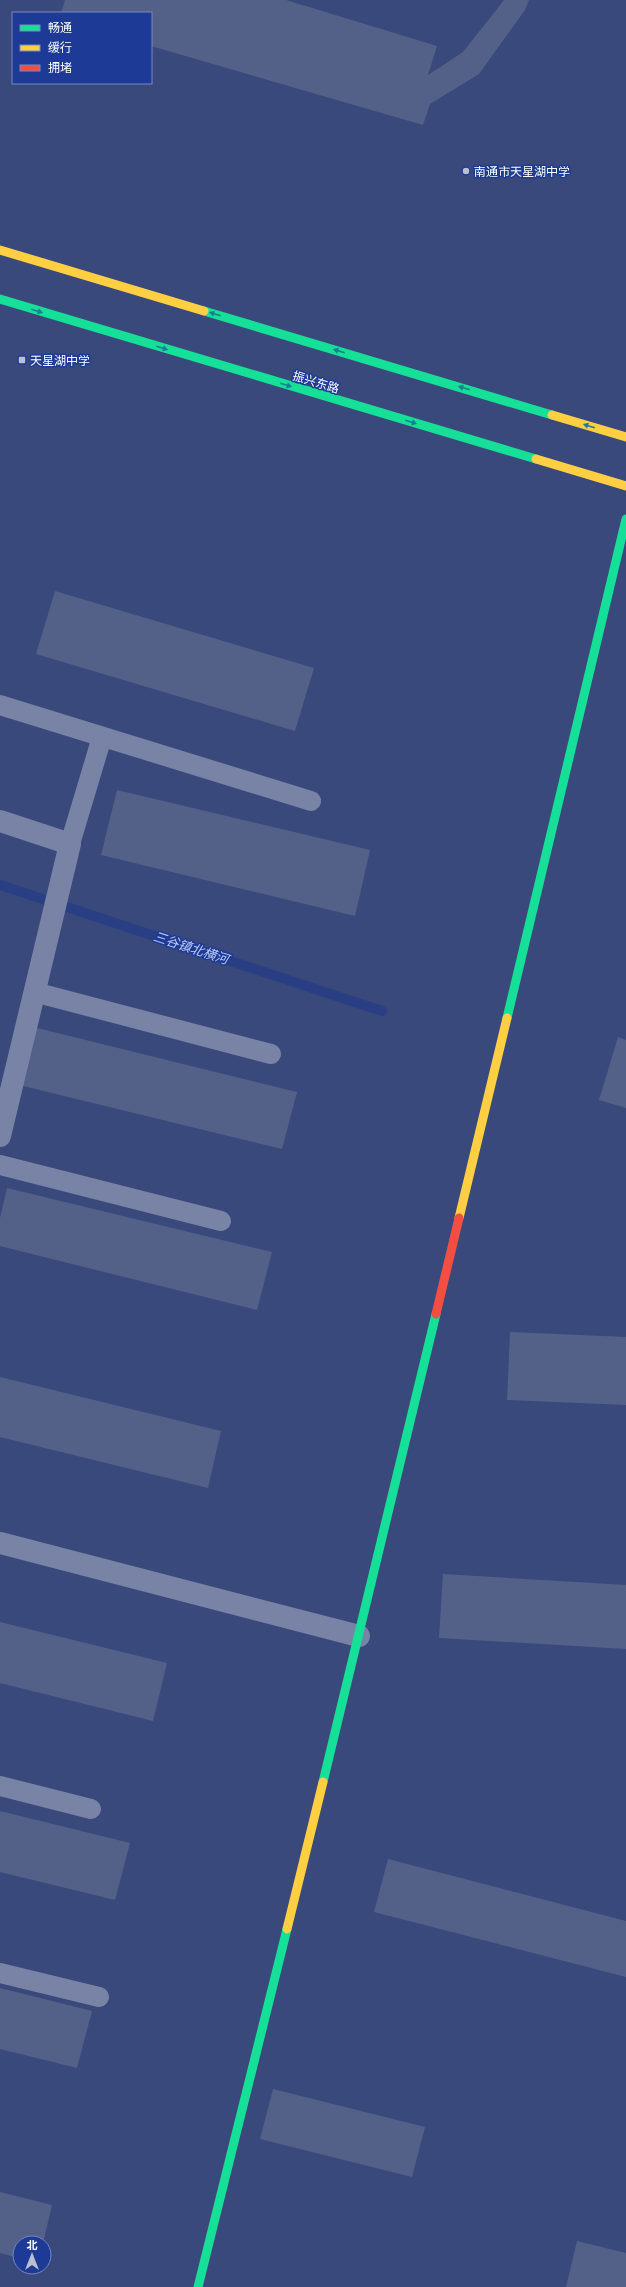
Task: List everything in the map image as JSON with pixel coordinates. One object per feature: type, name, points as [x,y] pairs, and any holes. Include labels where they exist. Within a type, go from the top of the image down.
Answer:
[{"type":"street","points":[[0,250],[626,437]]},
{"type":"street","name":"振兴东路","points":[[0,299],[626,486]]},
{"type":"street","points":[[198,2287],[359,1636],[626,518]]},
{"type":"street","points":[[0,821],[70,844],[0,1136]]},
{"type":"street","points":[[0,1543],[359,1636]]},
{"type":"lane","points":[[0,705],[311,801]]},
{"type":"lane","points":[[70,844],[102,737]]},
{"type":"lane","points":[[34,992],[271,1054]]},
{"type":"lane","points":[[0,1165],[220,1221]]},
{"type":"lane","points":[[0,1786],[91,1809]]},
{"type":"lane","points":[[0,1973],[99,1997]]},
{"type":"building","points":[[65,0],[286,0],[437,46],[428,75],[463,52],[504,0],[529,0],[525,10],[479,74],[430,104],[423,125],[152,46],[152,12],[61,12]]},
{"type":"building","points":[[55,591],[314,668],[295,731],[36,654]]},
{"type":"building","points":[[117,790],[370,850],[355,916],[101,855]]},
{"type":"building","points":[[33,1027],[297,1092],[282,1149],[19,1085]]},
{"type":"building","points":[[618,1037],[626,1040],[626,1108],[599,1100]]},
{"type":"building","points":[[7,1188],[272,1252],[257,1310],[0,1246],[0,1218]]},
{"type":"building","points":[[510,1332],[626,1337],[626,1405],[507,1400]]},
{"type":"building","points":[[0,1377],[221,1431],[208,1488],[0,1437]]},
{"type":"building","points":[[443,1574],[626,1585],[626,1649],[439,1638]]},
{"type":"building","points":[[0,1622],[167,1663],[153,1721],[0,1683]]},
{"type":"building","points":[[0,1811],[130,1843],[115,1900],[0,1872]]},
{"type":"building","points":[[388,1859],[626,1921],[626,1977],[374,1912]]},
{"type":"building","points":[[0,1988],[92,2011],[77,2068],[0,2049]]},
{"type":"building","points":[[273,2089],[425,2127],[412,2177],[260,2139]]},
{"type":"building","points":[[0,2192],[52,2205],[45,2235],[12,2235],[12,2256],[0,2253]]},
{"type":"building","points":[[577,2241],[626,2253],[626,2287],[566,2287]]},
{"type":"waterway","name":"三谷镇北横河","points":[[0,885],[382,1011]]},
{"type":"traffic: fast","points":[[0,299],[536,459]]},
{"type":"traffic: fast","points":[[204,311],[552,415]]},
{"type":"traffic: fast","points":[[507,1018],[626,519]]},
{"type":"traffic: fast","points":[[323,1782],[436,1314]]},
{"type":"traffic: fast","points":[[198,2287],[287,1929]]},
{"type":"traffic: slow","points":[[0,250],[204,311]]},
{"type":"traffic: slow","points":[[552,415],[626,437]]},
{"type":"traffic: slow","points":[[536,459],[626,486]]},
{"type":"traffic: slow","points":[[459,1218],[507,1018]]},
{"type":"traffic: slow","points":[[287,1929],[323,1782]]},
{"type":"traffic: jam","points":[[436,1314],[459,1218]]},
{"type":"place","name":"南通市天星湖中学","points":[[466,171]]},
{"type":"place","name":"天星湖中学","points":[[22,360]]}]
